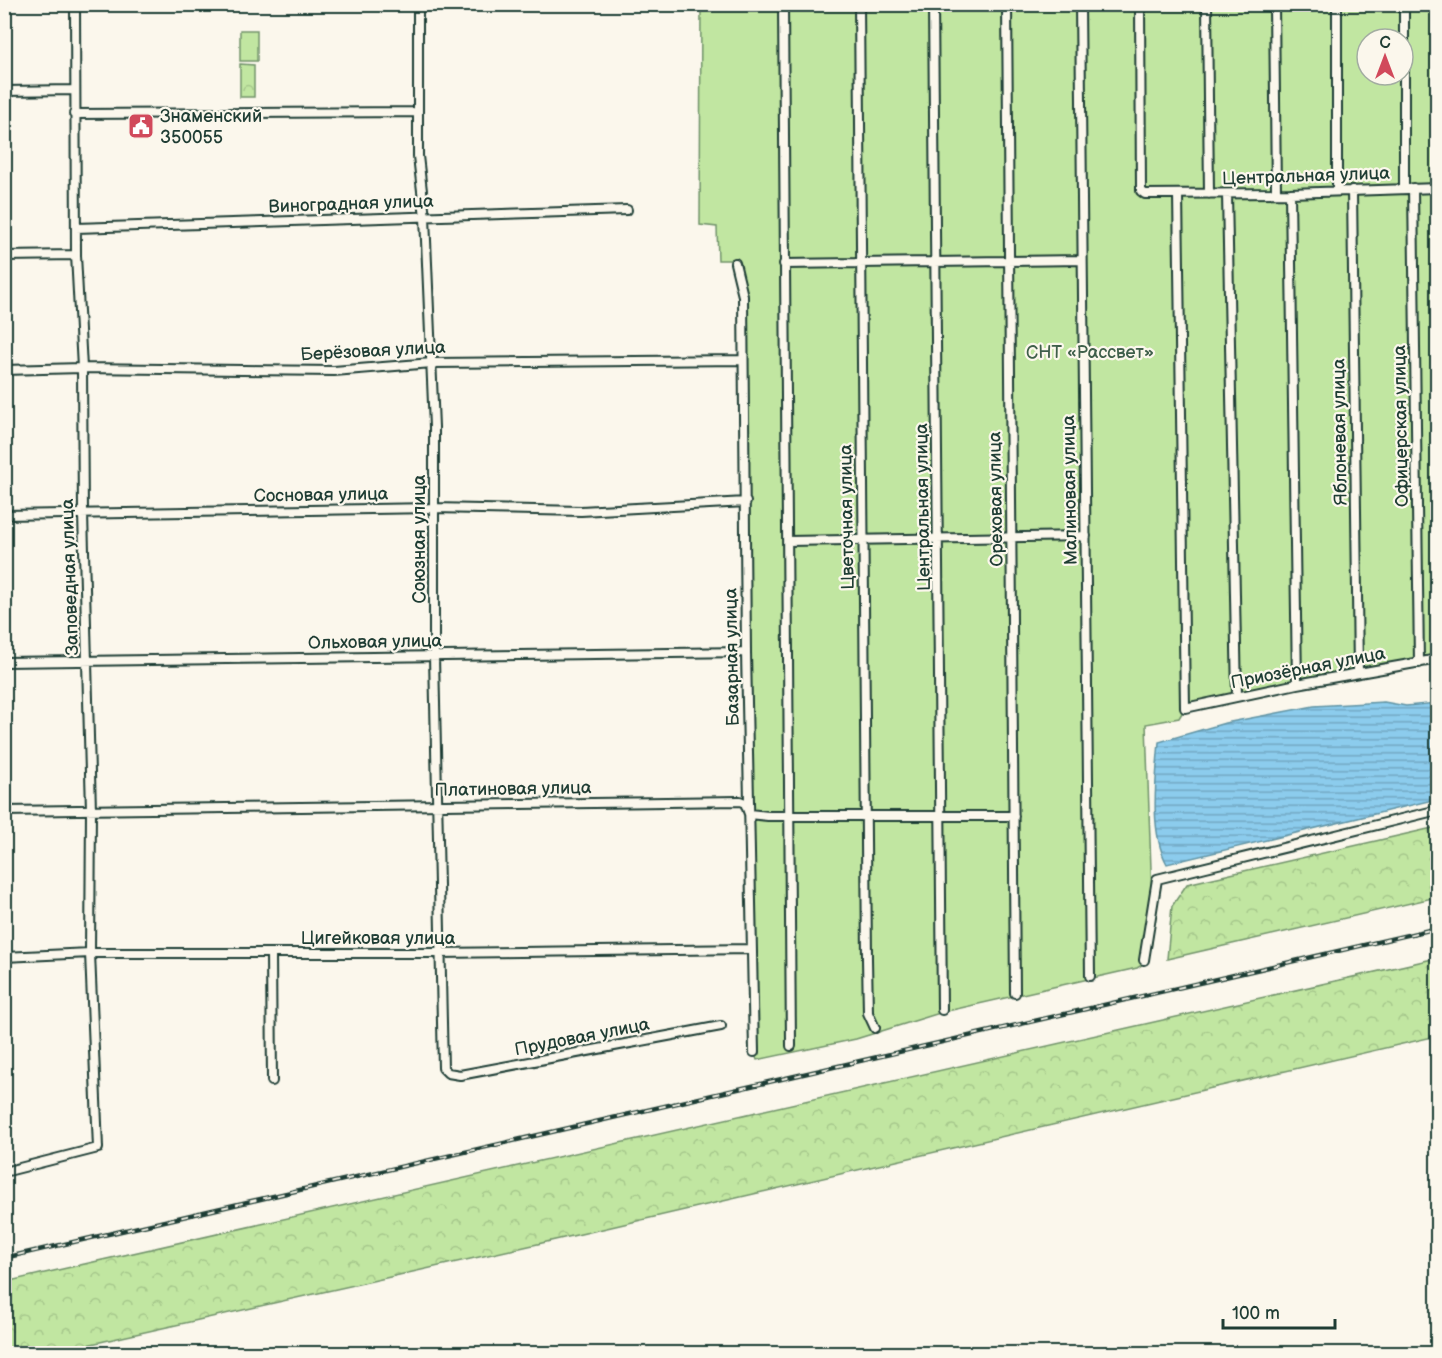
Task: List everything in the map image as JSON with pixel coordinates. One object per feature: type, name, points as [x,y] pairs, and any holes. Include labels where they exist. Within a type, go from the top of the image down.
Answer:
[{"type":"street","name":"Заповедная улица","points":[[4,1172],[98,1148],[90,953],[91,810],[82,514],[82,368],[76,255],[75,4]]},
{"type":"street","name":"Союзная улица","points":[[418,4],[416,112],[425,218],[432,363],[439,953],[443,1068],[448,1073]]},
{"type":"street","points":[[783,4],[791,1046]]},
{"type":"street","name":"Цветочная улица","points":[[859,4],[868,1013],[875,1028]]},
{"type":"street","name":"Центральная улица","points":[[933,4],[942,1010]]},
{"type":"street","name":"Ореховая улица","points":[[1007,4],[1015,993]]},
{"type":"street","name":"Малиновая улица","points":[[1080,4],[1090,976]]},
{"type":"street","name":"Центральная улица","points":[[1140,4],[1141,191],[1150,195],[1437,188]]},
{"type":"street","points":[[1208,4],[1209,194]]},
{"type":"street","points":[[1274,4],[1276,192]]},
{"type":"street","points":[[1337,4],[1337,189]]},
{"type":"street","name":"Офицерская улица","points":[[1404,4],[1419,663]]},
{"type":"street","points":[[4,91],[74,90]]},
{"type":"street","points":[[74,114],[416,112]]},
{"type":"street","name":"Яблоневая улица","points":[[1352,190],[1358,673]]},
{"type":"street","points":[[1290,193],[1297,684]]},
{"type":"street","name":"Приозёрная улица","points":[[1178,194],[1185,708],[1297,684],[1437,659]]},
{"type":"street","points":[[1227,194],[1237,696]]},
{"type":"street","name":"Виноградная улица","points":[[76,228],[627,210]]},
{"type":"street","points":[[4,256],[76,255]]},
{"type":"street","points":[[784,264],[1082,260]]},
{"type":"street","name":"Базарная улица","points":[[735,263],[743,296],[746,652],[754,1052]]},
{"type":"street","name":"Берёзовая улица","points":[[4,370],[82,368],[334,371],[432,363],[743,360]]},
{"type":"street","name":"Сосновая улица","points":[[4,515],[434,508],[581,511],[746,502]]},
{"type":"street","points":[[788,541],[1086,536]]},
{"type":"street","name":"Ольховая улица","points":[[4,662],[746,652]]},
{"type":"street","name":"Платиновая улица","points":[[4,811],[740,801],[745,803],[749,814],[790,817],[1014,816]]},
{"type":"street","points":[[1144,960],[1157,879],[1437,810]]},
{"type":"street","name":"Цигейковая улица","points":[[4,957],[90,953],[439,953],[751,949]]},
{"type":"street","points":[[271,953],[272,1081]]},
{"type":"street","name":"Прудовая улица","points":[[448,1073],[460,1075],[721,1026]]},
{"type":"green space","name":"СНТ «Рассвет»","points":[[701,5],[1437,5],[1437,659],[1185,708],[1179,718],[1146,724],[1153,928],[1146,961],[1137,968],[943,1012],[856,1039],[757,1060],[754,1052],[743,296],[734,260],[718,260],[717,227],[700,225]]},
{"type":"green space","points":[[240,30],[257,30],[257,61],[240,61]]},
{"type":"green space","points":[[240,64],[254,65],[254,97],[240,97]]},
{"type":"green space","points":[[1437,827],[1437,897],[1167,959],[1172,906],[1187,884]]},
{"type":"green space","points":[[1437,958],[1437,1036],[542,1243],[51,1353],[5,1353],[5,1282]]},
{"type":"water","points":[[1384,702],[1406,706],[1437,703],[1437,799],[1167,864],[1161,851],[1156,821],[1155,788],[1159,742],[1225,723],[1314,706]]},
{"type":"railway","points":[[4,1258],[1438,928]]},
{"type":"place","name":"Знаменский 350055","points":[[141,126]]}]
